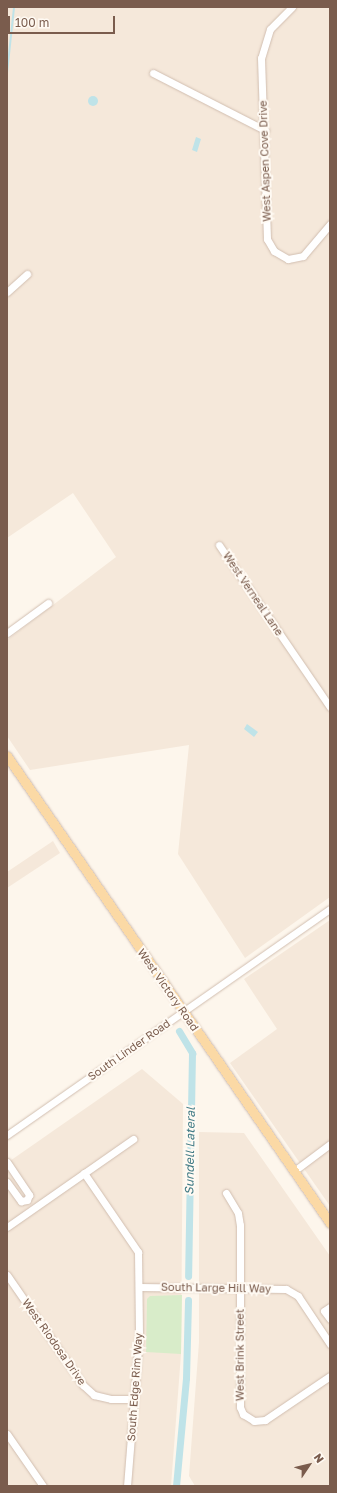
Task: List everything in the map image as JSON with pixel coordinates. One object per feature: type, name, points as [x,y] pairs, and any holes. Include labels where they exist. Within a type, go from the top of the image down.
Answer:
[{"type":"main road","name":"West Victory Road","points":[[7,756],[330,1223]]},
{"type":"street","name":"West Aspen Cove Drive","points":[[292,7],[270,29],[262,52],[267,239],[274,251],[288,259],[303,256],[330,224]]},
{"type":"street","points":[[153,73],[265,130]]},
{"type":"street","points":[[7,292],[27,274]]},
{"type":"street","name":"West Verneal Lane","points":[[219,545],[330,707]]},
{"type":"street","points":[[7,633],[48,603]]},
{"type":"street","name":"South Linder Road","points":[[7,1135],[330,909]]},
{"type":"street","points":[[7,1227],[133,1139]]},
{"type":"street","points":[[294,1171],[330,1144]]},
{"type":"street","points":[[7,1162],[30,1195],[27,1200]]},
{"type":"street","name":"South Edge Rim Way","points":[[84,1173],[134,1244],[138,1258],[139,1337],[127,1486]]},
{"type":"street","points":[[7,1182],[21,1201],[27,1200]]},
{"type":"street","name":"West Brink Street","points":[[226,1193],[238,1213],[240,1225],[240,1407],[248,1418],[265,1420],[330,1376]]},
{"type":"street","points":[[27,1200],[33,1209]]},
{"type":"street","name":"West Riodosa Drive","points":[[7,1275],[83,1385],[94,1395],[111,1399],[134,1399]]},
{"type":"street","name":"South Large Hill Way","points":[[139,1287],[240,1288],[293,1291],[316,1323]]},
{"type":"street","points":[[330,1307],[324,1311],[328,1318],[316,1323],[330,1344]]},
{"type":"street","points":[[7,1434],[43,1486]]},
{"type":"shaded area","points":[[7,7],[330,7],[330,897],[245,958],[178,854],[189,745],[30,770],[7,736],[7,640],[116,557],[73,493],[7,538]]},
{"type":"shaded area","points":[[53,841],[60,853],[7,888],[7,872]]},
{"type":"shaded area","points":[[330,920],[330,1206],[230,1063],[277,1029],[244,979]]},
{"type":"shaded area","points":[[142,1069],[183,1104],[181,1354],[171,1486],[7,1486],[7,1163]]},
{"type":"shaded area","points":[[199,1132],[244,1133],[330,1256],[330,1486],[195,1486],[189,1476],[199,1342]]},
{"type":"green space","points":[[182,1295],[181,1354],[146,1352],[147,1299],[150,1296]]},
{"type":"water","points":[[91,96],[95,96],[97,97],[97,105],[91,106],[88,103],[88,99]]},
{"type":"water","points":[[196,137],[201,139],[197,152],[192,150]]},
{"type":"water","points":[[247,724],[258,732],[254,737],[244,729]]},
{"type":"waterway","points":[[7,73],[14,7]]},
{"type":"waterway","name":"Sundell Lateral","points":[[179,1031],[192,1053],[188,1276]]},
{"type":"waterway","name":"Sundell Lateral","points":[[176,1486],[186,1378],[188,1300]]}]
